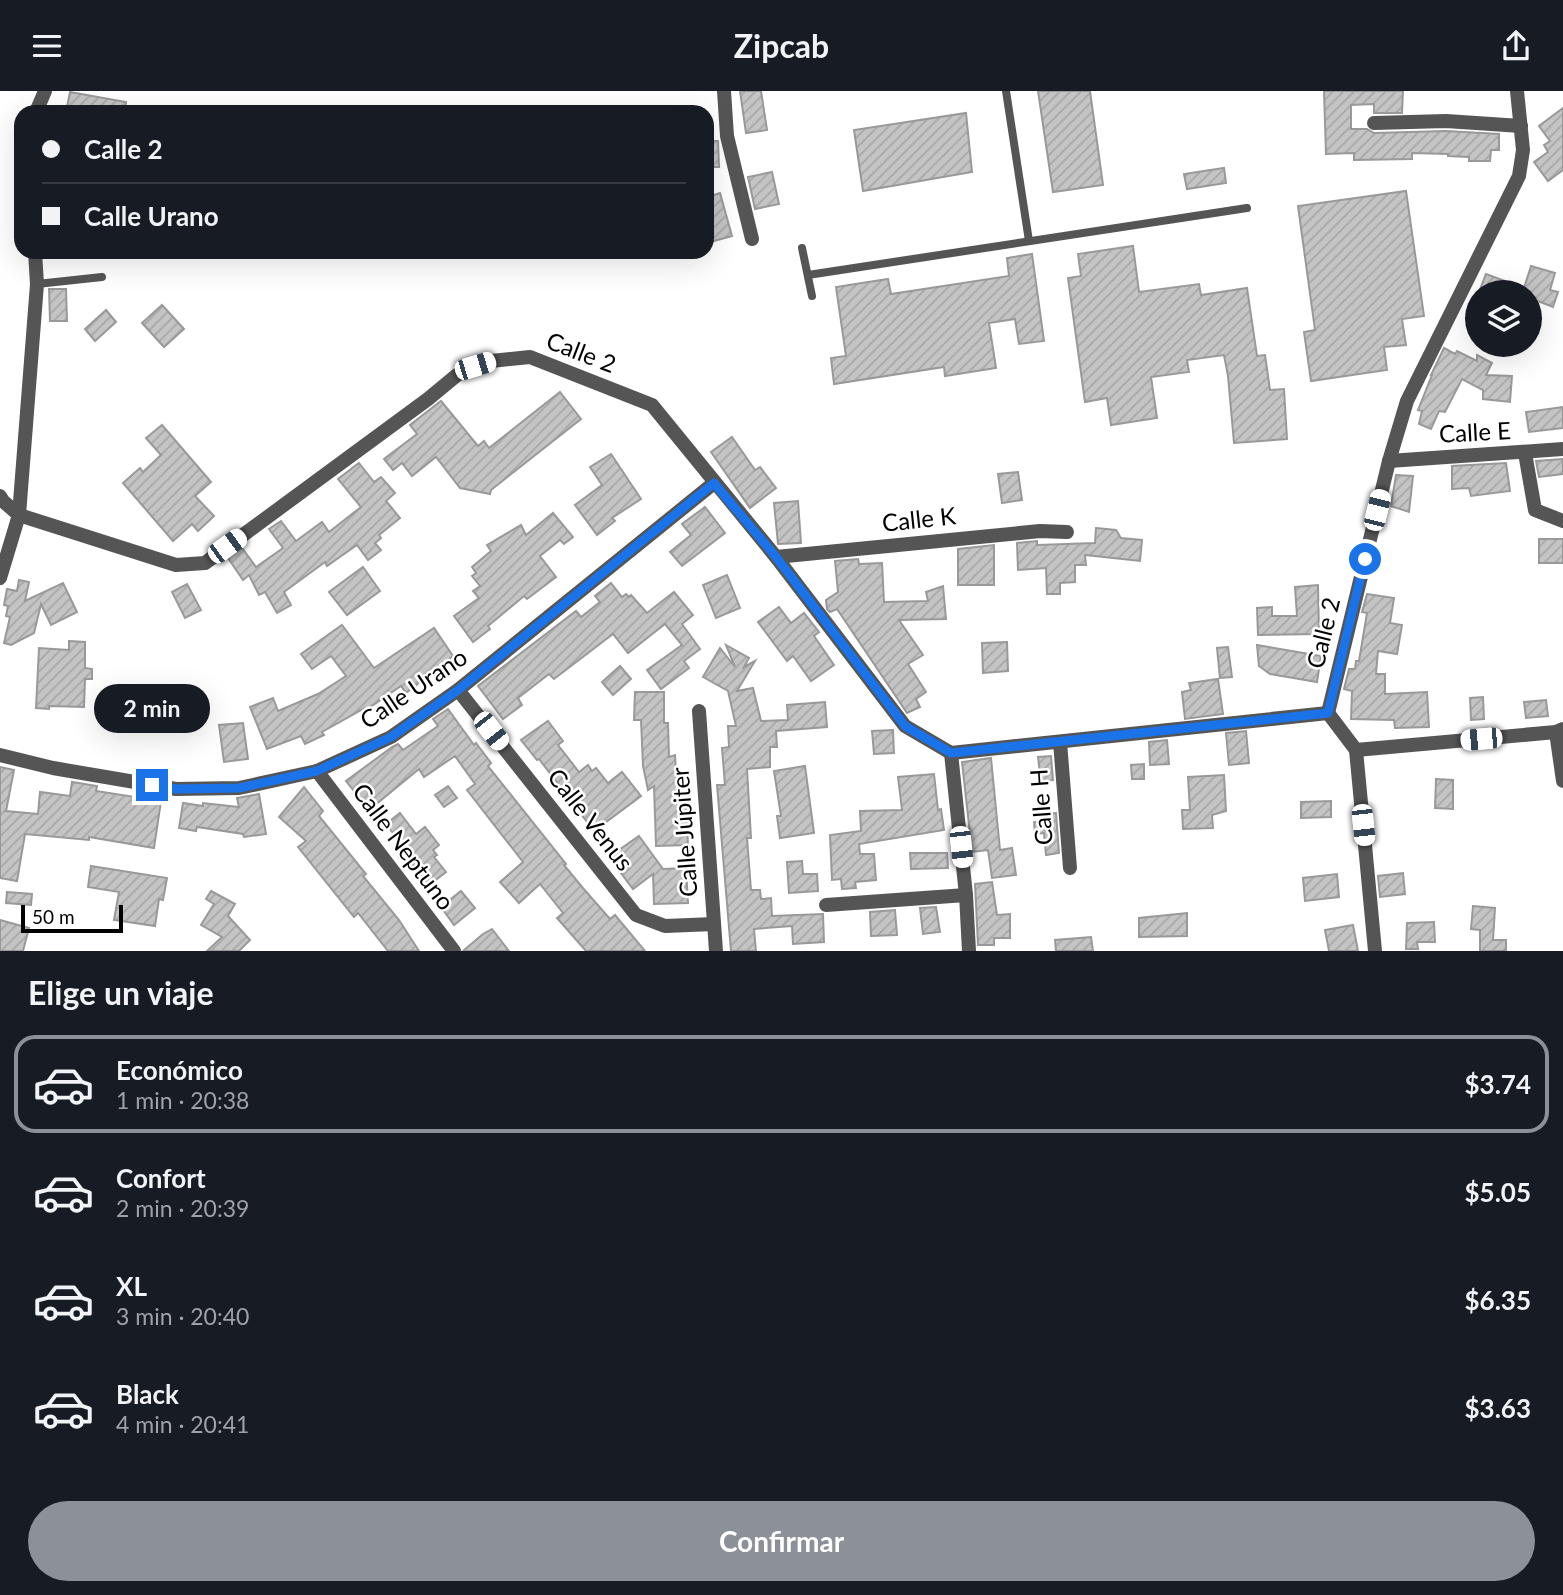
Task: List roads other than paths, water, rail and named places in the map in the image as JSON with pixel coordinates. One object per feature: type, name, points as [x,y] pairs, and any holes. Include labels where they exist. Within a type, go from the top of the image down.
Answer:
[{"type":"street","points":[[724,91],[727,136],[752,239]]},
{"type":"street","name":"Calle 2","points":[[1328,713],[1389,461],[1407,401],[1519,176],[1523,150],[1517,91]]},
{"type":"street","points":[[1374,123],[1446,121],[1521,126]]},
{"type":"street","points":[[0,578],[19,515],[37,284],[35,259]]},
{"type":"street","name":"Calle 2","points":[[19,515],[176,565],[205,562],[417,408],[457,375],[491,361],[530,357],[652,405],[776,557],[905,726],[951,753]]},
{"type":"street","name":"Calle E","points":[[1389,461],[1563,449]]},
{"type":"street","points":[[1525,453],[1535,510],[1563,521]]},
{"type":"street","name":"Calle Urano","points":[[0,755],[53,768],[176,789],[239,788],[317,771],[391,737],[458,690],[714,483]]},
{"type":"street","points":[[0,496],[19,515]]},
{"type":"street","name":"Calle K","points":[[776,557],[1027,532],[1067,531]]},
{"type":"street","name":"Calle Venus","points":[[458,690],[636,915],[665,926],[714,924]]},
{"type":"street","name":"Calle Júpiter","points":[[699,711],[716,951]]},
{"type":"street","points":[[969,951],[951,753],[1328,713],[1356,750],[1375,951]]},
{"type":"street","points":[[1356,750],[1559,731],[1563,781]]},
{"type":"street","name":"Calle H","points":[[1060,742],[1070,868]]},
{"type":"street","name":"Calle Neptuno","points":[[317,771],[454,951]]},
{"type":"street","points":[[826,905],[966,895]]},
{"type":"lane","points":[[1006,91],[1029,241]]},
{"type":"lane","points":[[808,275],[1247,208]]},
{"type":"lane","points":[[802,248],[812,296]]},
{"type":"lane","points":[[37,284],[102,277]]}]
